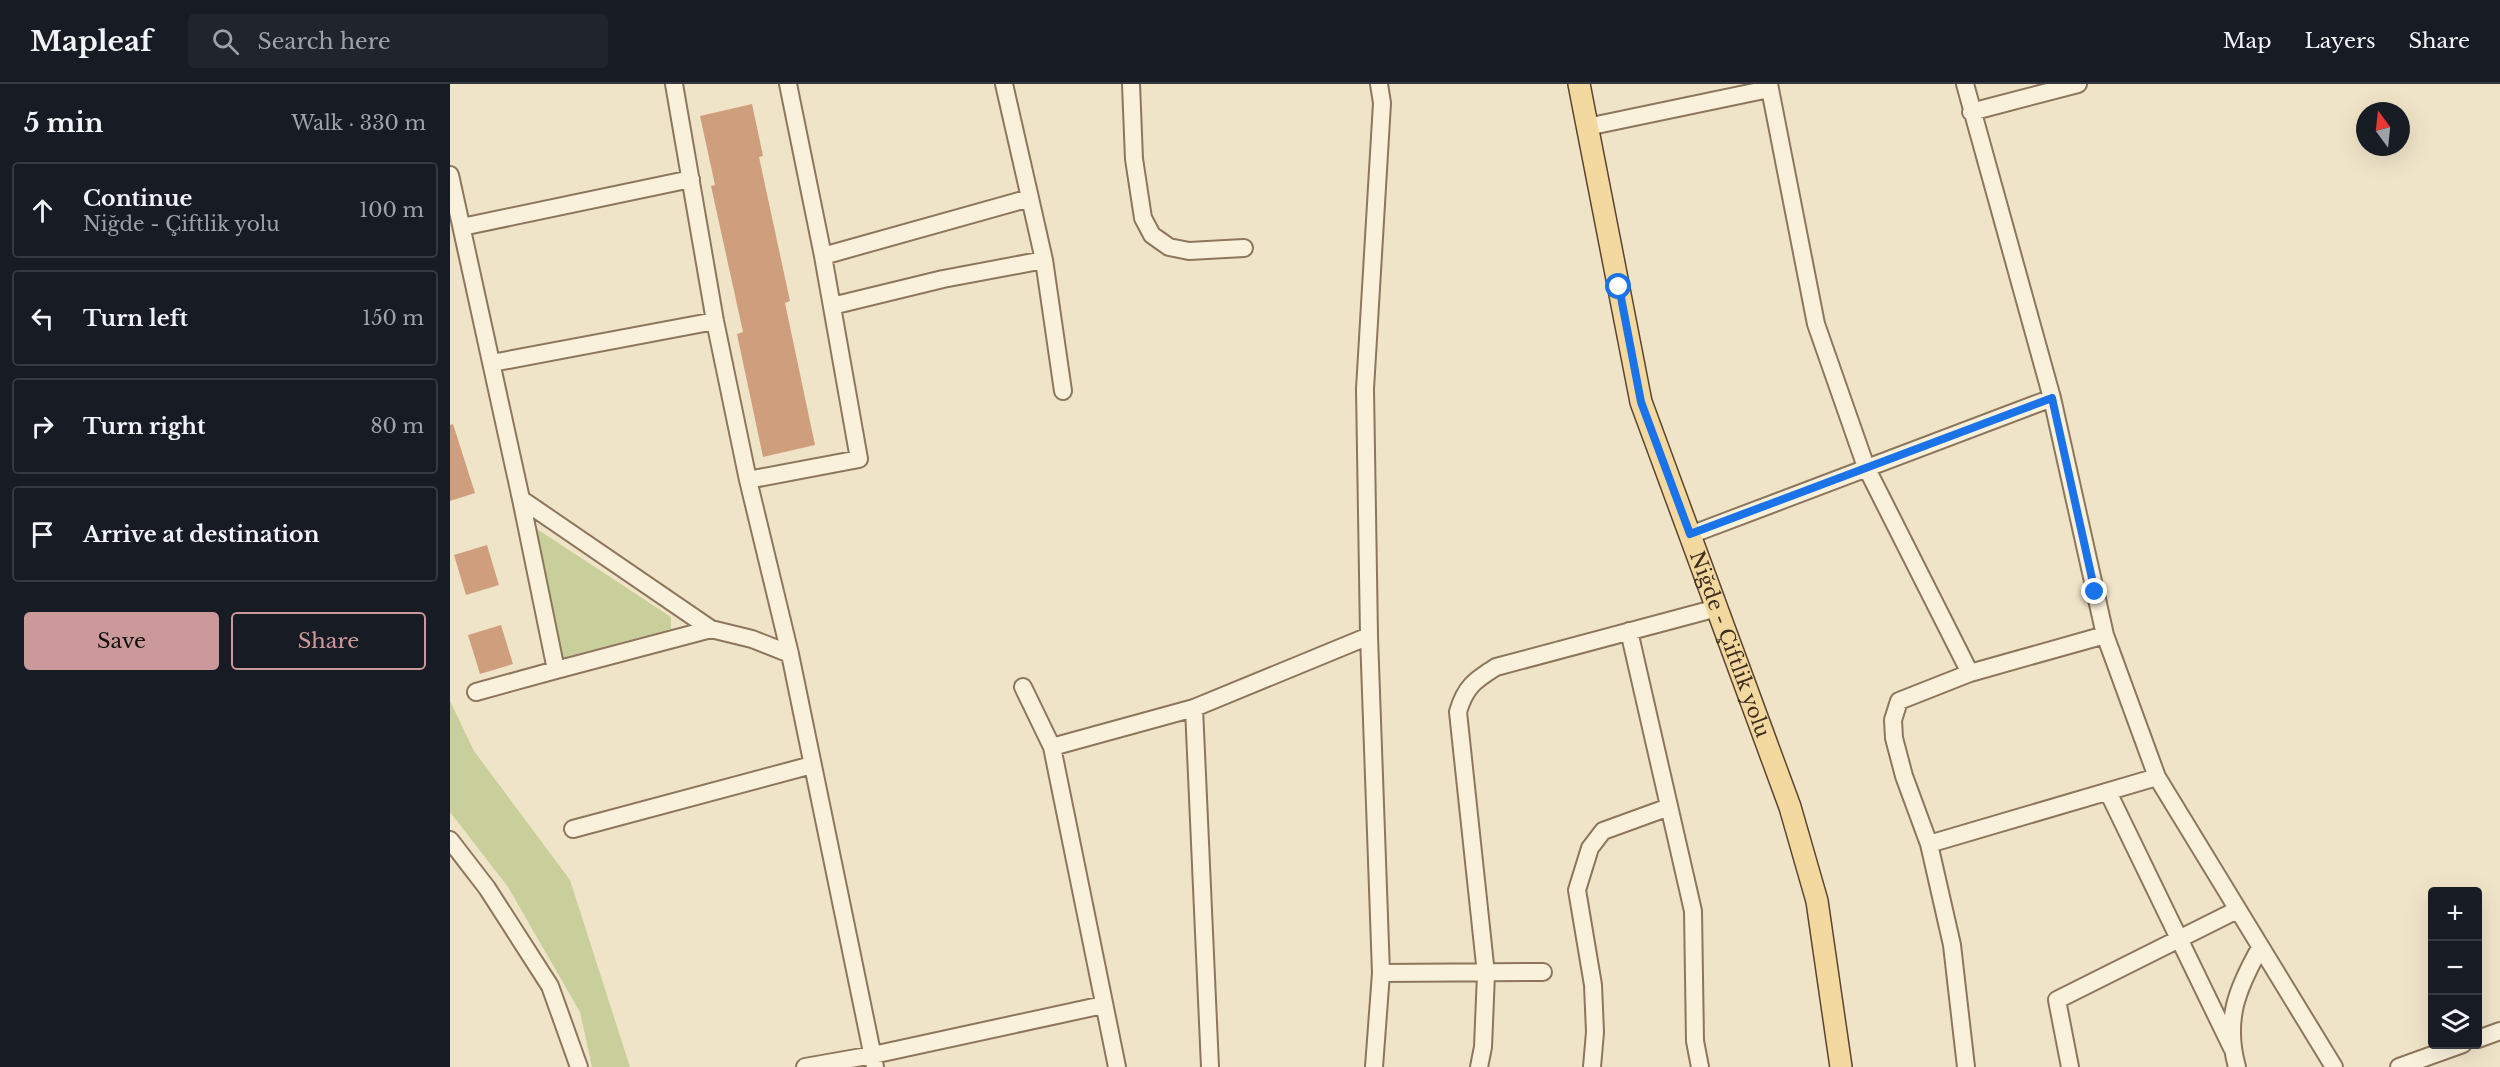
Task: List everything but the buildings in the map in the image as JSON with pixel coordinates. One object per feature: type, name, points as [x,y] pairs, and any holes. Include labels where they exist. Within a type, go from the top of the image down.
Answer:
[{"type":"main road","name":"Niğde - Çiftlik yolu","points":[[1578,84],[1641,402],[1790,807],[1817,901],[1841,1067]]},
{"type":"street","points":[[677,84],[715,321],[748,480],[790,654],[874,1061]]},
{"type":"street","points":[[748,480],[859,459],[823,256],[788,84]]},
{"type":"street","points":[[1004,84],[1044,260],[1063,391]]},
{"type":"street","points":[[1131,84],[1134,159],[1143,218],[1152,235],[1169,247],[1189,251],[1244,248]]},
{"type":"street","points":[[1374,1067],[1381,973],[1369,636],[1365,389],[1382,104],[1379,84]]},
{"type":"street","points":[[1382,104],[1388,84]]},
{"type":"street","points":[[1965,84],[2052,398],[2105,635],[2157,777],[2259,948],[2334,1067]]},
{"type":"street","points":[[2043,84],[2070,86]]},
{"type":"street","points":[[1587,127],[1769,86],[1816,324],[1866,467],[1970,674]]},
{"type":"street","points":[[1971,112],[2070,86]]},
{"type":"street","points":[[450,175],[521,499],[555,670]]},
{"type":"street","points":[[462,227],[691,179]]},
{"type":"street","points":[[823,256],[1030,198]]},
{"type":"street","points":[[832,306],[943,279],[1044,260]]},
{"type":"street","points":[[492,363],[715,321]]},
{"type":"street","points":[[1690,534],[2052,398]]},
{"type":"street","points":[[521,499],[711,629],[752,639],[790,654]]},
{"type":"street","points":[[1479,1067],[1483,1047],[1486,974],[1458,712],[1463,694],[1477,678],[1496,666],[1717,608]]},
{"type":"street","points":[[476,692],[711,629]]},
{"type":"street","points":[[1629,631],[1693,911],[1695,1041],[1700,1067]]},
{"type":"street","points":[[1966,1067],[1952,945],[1929,843],[1904,776],[1894,738],[1893,720],[1899,701],[1970,674],[2105,635]]},
{"type":"street","points":[[1052,747],[1194,708],[1369,636]]},
{"type":"street","points":[[1023,687],[1052,747],[1117,1067]]},
{"type":"street","points":[[1194,708],[1210,1067]]},
{"type":"street","points":[[573,829],[812,765]]},
{"type":"street","points":[[1929,843],[2157,777]]},
{"type":"street","points":[[2108,792],[2232,1048],[2237,1067]]},
{"type":"street","points":[[1592,1067],[1595,1032],[1593,984],[1577,890],[1590,848],[1603,831],[1669,807]]},
{"type":"street","points":[[450,840],[487,888],[550,986],[579,1067]]},
{"type":"street","points":[[2070,1067],[2057,1000],[2237,910]]},
{"type":"street","points":[[2232,1048],[2232,1015],[2241,982],[2259,948]]},
{"type":"street","points":[[1381,973],[1543,972]]},
{"type":"street","points":[[805,1067],[874,1061],[1103,1005]]},
{"type":"street","points":[[2482,1038],[2500,1031]]},
{"type":"street","points":[[2399,1067],[2449,1049]]},
{"type":"green space","points":[[537,529],[671,617],[671,629],[562,658]]},
{"type":"green space","points":[[450,701],[474,751],[570,880],[630,1067],[592,1067],[580,1012],[508,887],[450,812]]},
{"type":"route","points":[[1619,287],[1641,402],[1690,534],[2052,398],[2095,592]]}]
